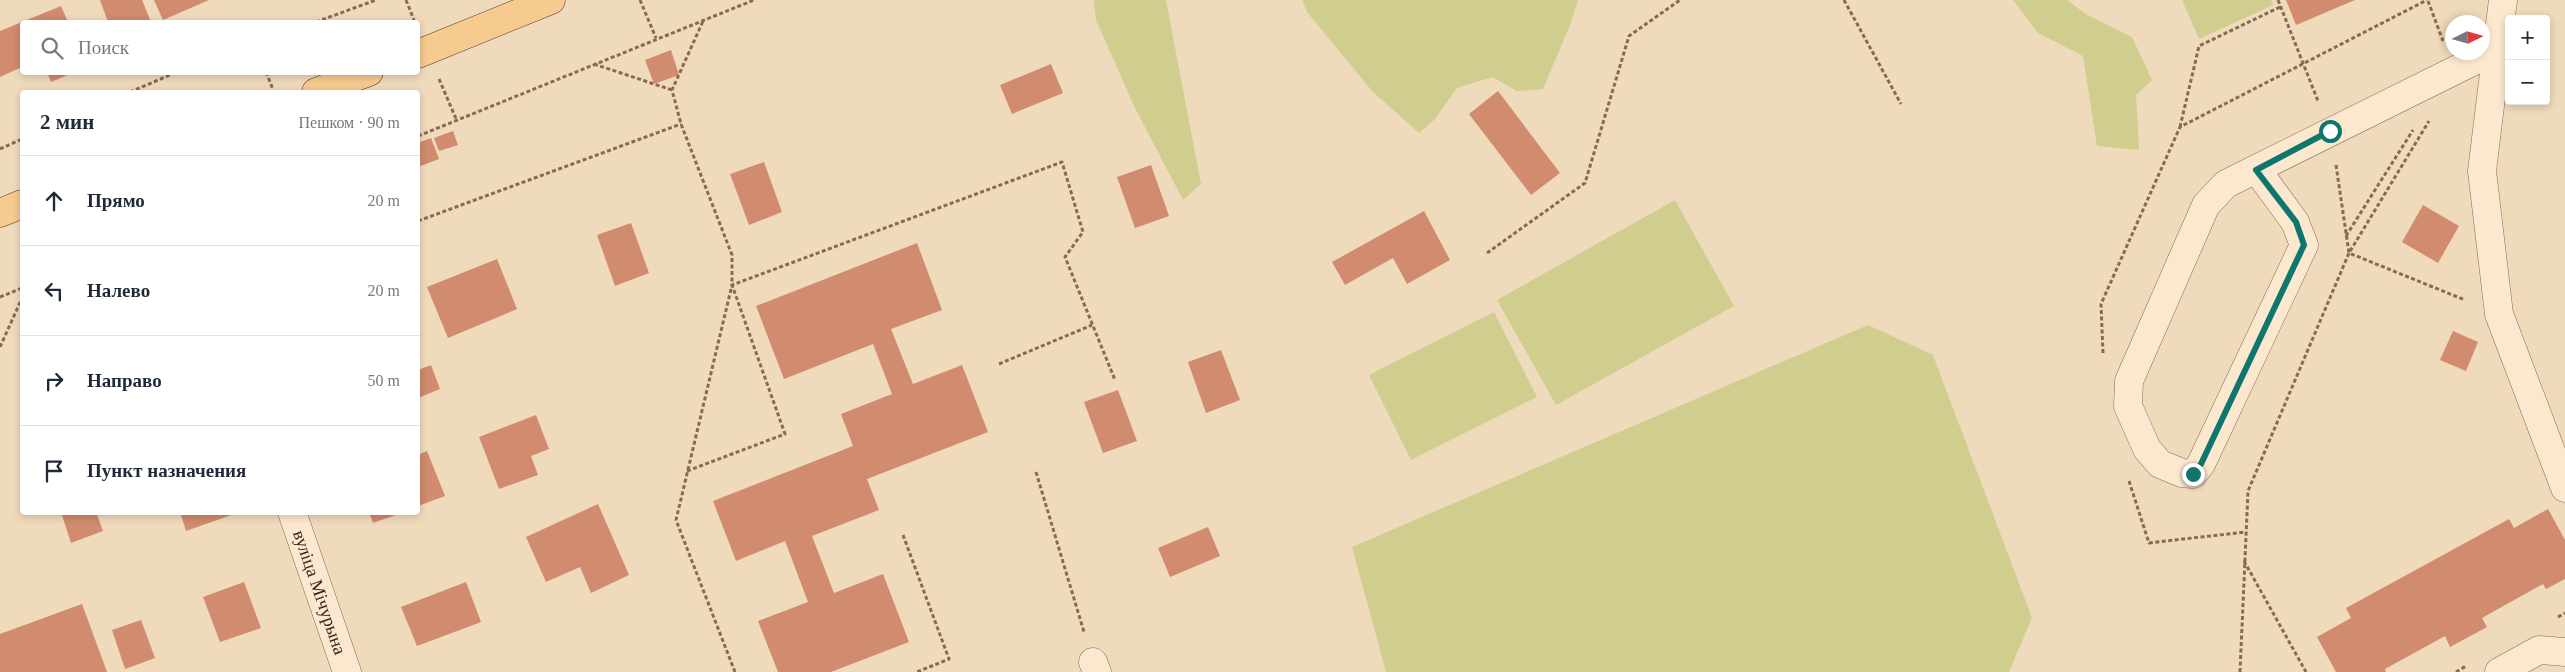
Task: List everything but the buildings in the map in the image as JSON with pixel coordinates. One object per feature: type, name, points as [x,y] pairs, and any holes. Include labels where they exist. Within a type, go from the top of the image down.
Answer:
[{"type":"main road","points":[[420,53],[551,0]]},
{"type":"main road","points":[[321,90],[362,75]]},
{"type":"main road","points":[[0,213],[20,205]]},
{"type":"street","points":[[2503,0],[2482,172],[2499,314],[2565,488]]},
{"type":"street","points":[[2256,170],[2296,222],[2304,245],[2201,464],[2193,474],[2182,473],[2160,464],[2147,449],[2128,406],[2129,381],[2206,205],[2226,184],[2498,49]]},
{"type":"street","name":"вуліца Мічурына","points":[[293,515],[347,672]]},
{"type":"street","points":[[2499,672],[2539,650],[2565,652]]},
{"type":"path","points":[[321,20],[376,0]]},
{"type":"path","points":[[406,0],[414,20]]},
{"type":"path","points":[[640,0],[656,38]]},
{"type":"path","points":[[420,135],[656,38],[754,0]]},
{"type":"path","points":[[1487,253],[1585,184],[1629,36],[1680,0]]},
{"type":"path","points":[[1844,0],[1901,104]]},
{"type":"path","points":[[2278,0],[2330,131],[2349,253]]},
{"type":"path","points":[[2180,127],[2198,46],[2280,7]]},
{"type":"path","points":[[704,19],[672,90],[681,124],[732,256],[732,285],[676,520],[734,672]]},
{"type":"path","points":[[593,64],[672,90]]},
{"type":"path","points":[[135,90],[170,75]]},
{"type":"path","points":[[267,75],[273,90]]},
{"type":"path","points":[[2240,672],[2248,491],[2349,253],[2431,118]]},
{"type":"path","points":[[420,220],[681,124]]},
{"type":"path","points":[[2346,236],[2415,126]]},
{"type":"path","points":[[0,149],[20,140]]},
{"type":"path","points":[[732,285],[1062,162],[1083,232],[1065,257],[1115,380]]},
{"type":"path","points":[[2349,253],[2499,314]]},
{"type":"path","points":[[687,470],[785,434],[732,285]]},
{"type":"path","points":[[0,298],[20,289]]},
{"type":"path","points":[[0,347],[20,302]]},
{"type":"path","points":[[999,364],[1092,325]]},
{"type":"path","points":[[1036,472],[1095,667]]},
{"type":"path","points":[[903,535],[949,659],[917,672]]},
{"type":"path","points":[[2244,561],[2306,672]]},
{"type":"shaded area","points":[[1094,0],[1166,0],[1201,184],[1183,200],[1135,108],[1096,20]]},
{"type":"shaded area","points":[[1302,0],[1578,0],[1570,25],[1543,89],[1517,91],[1492,77],[1457,88],[1434,120],[1419,133],[1372,91],[1307,12]]},
{"type":"shaded area","points":[[2013,0],[2067,0],[2087,15],[2132,37],[2152,80],[2136,95],[2139,150],[2097,146],[2083,56],[2038,33]]},
{"type":"shaded area","points":[[2182,0],[2271,0],[2273,5],[2199,39]]},
{"type":"shaded area","points":[[1675,200],[1734,306],[1556,405],[1497,300]]},
{"type":"shaded area","points":[[1494,312],[1537,397],[1411,460],[1369,375]]},
{"type":"shaded area","points":[[1868,325],[1933,355],[2032,618],[2009,672],[1386,672],[1352,547]]},
{"type":"route","points":[[2193,474],[2201,464],[2304,245],[2296,222],[2256,170],[2330,131]]}]
